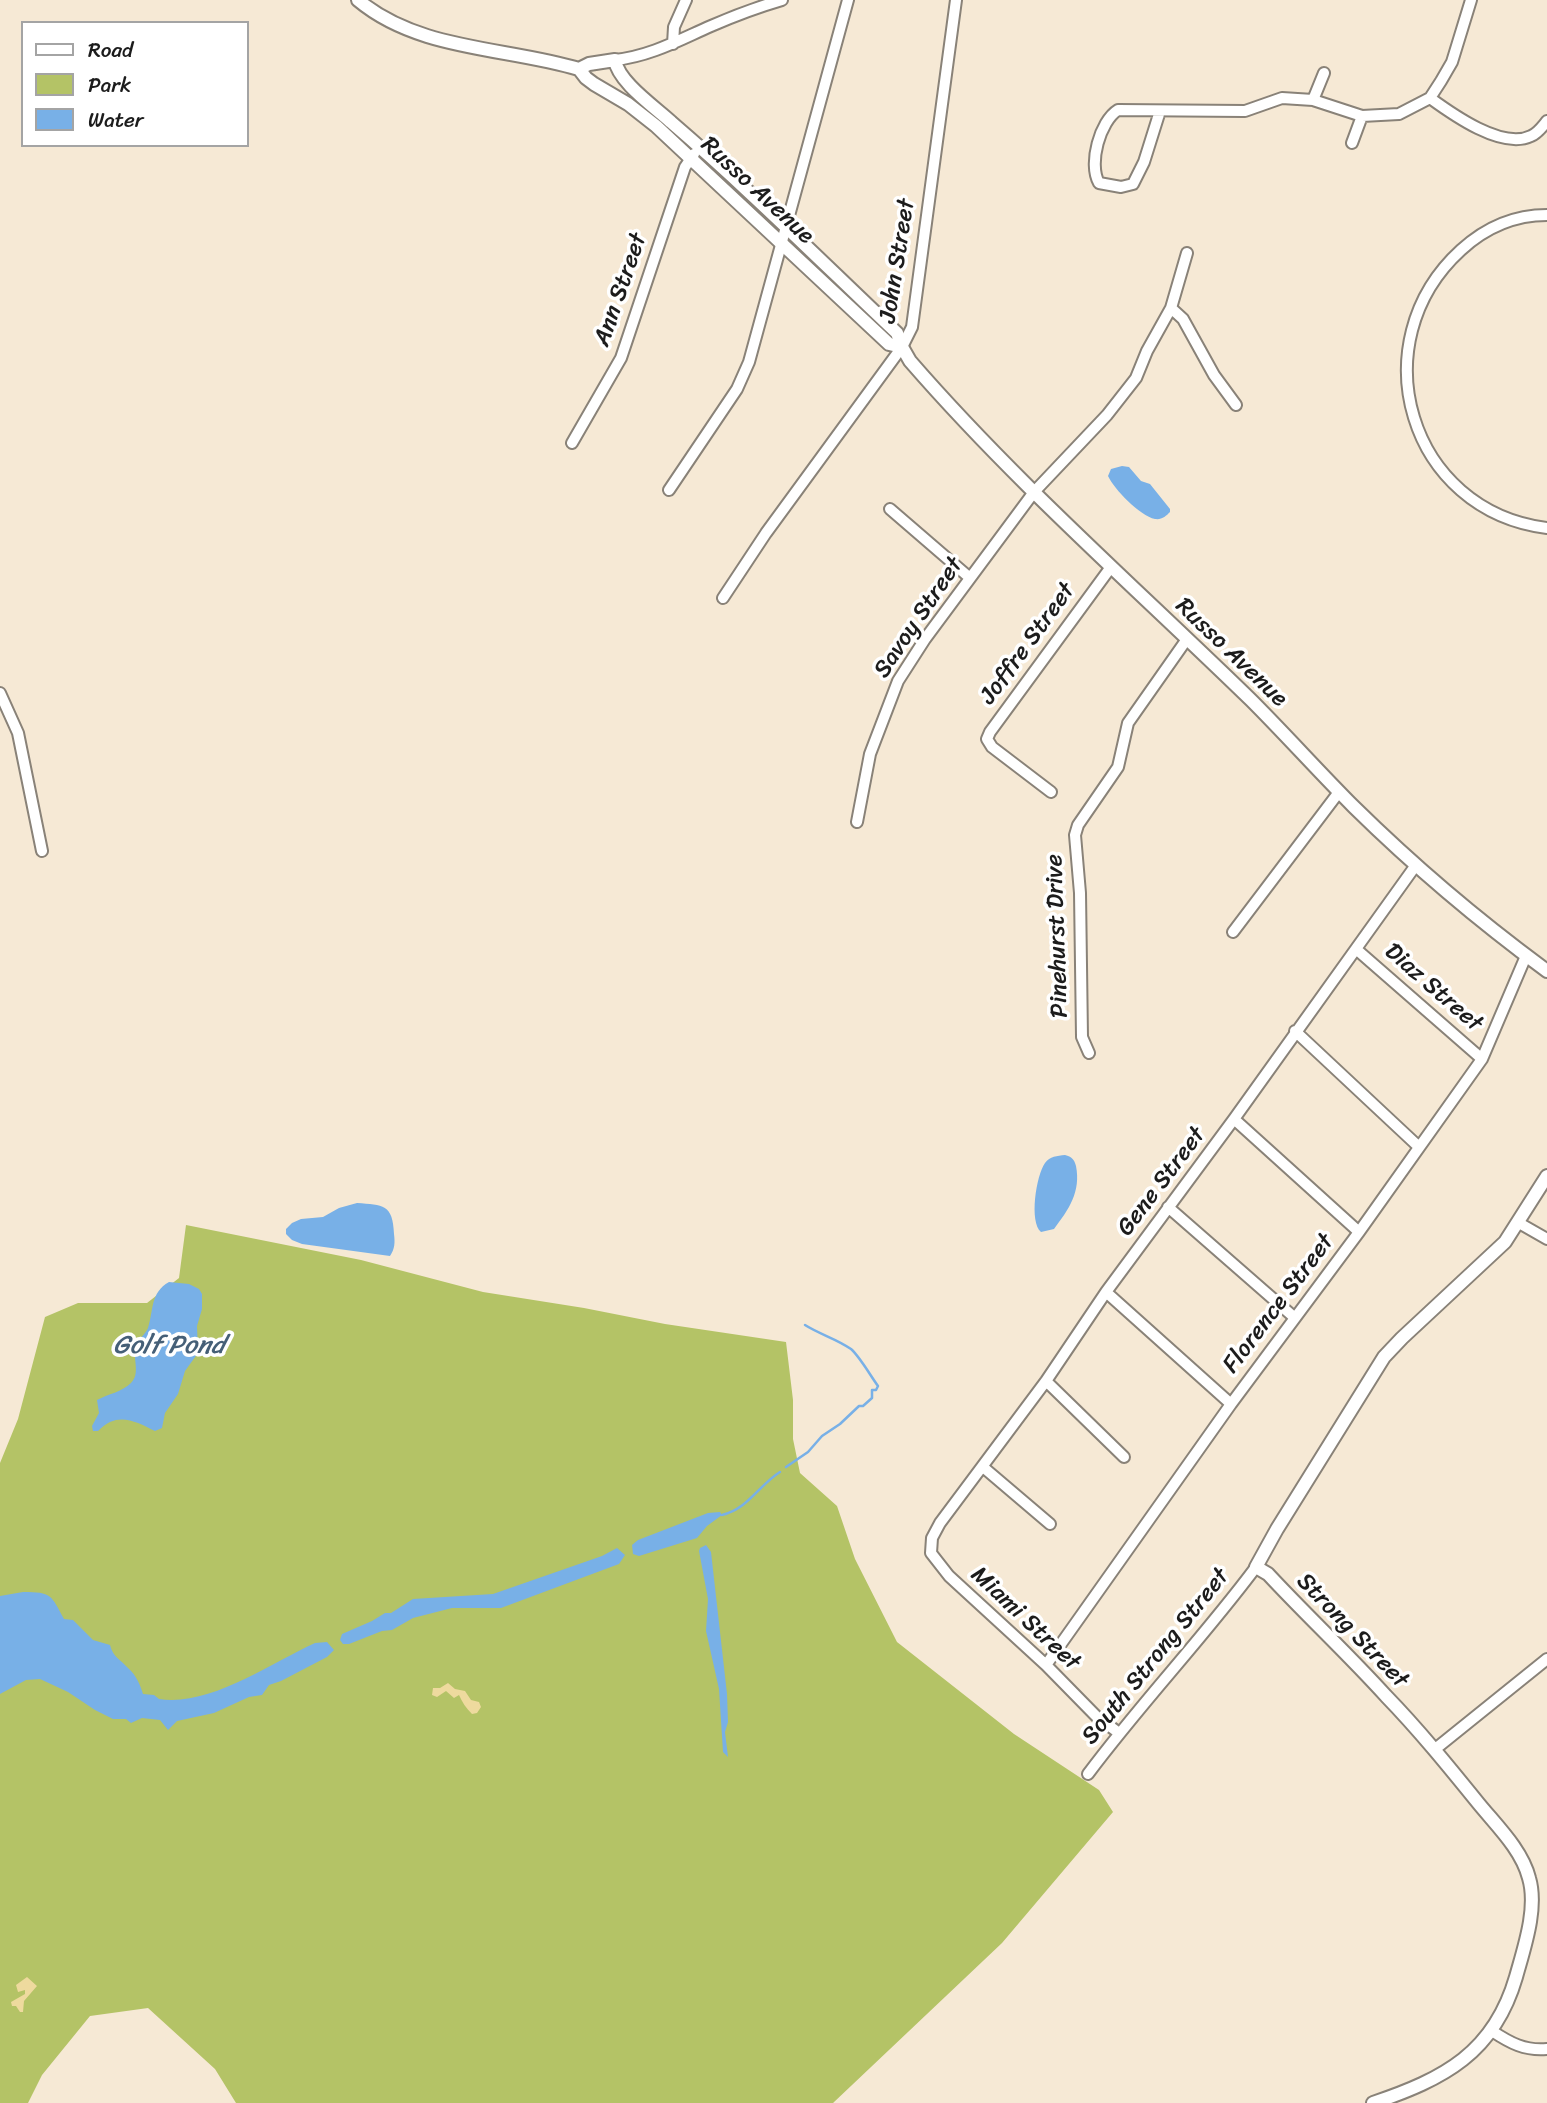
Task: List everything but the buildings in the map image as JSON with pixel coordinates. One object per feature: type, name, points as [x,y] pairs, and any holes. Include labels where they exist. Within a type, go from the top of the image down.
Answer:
[{"type":"street","points":[[358,0],[386,20],[429,37],[543,59],[579,69],[589,64],[648,54],[738,15],[782,0]]},
{"type":"street","points":[[673,44],[674,27],[686,0]]},
{"type":"street","points":[[669,490],[737,389],[749,362],[848,0]]},
{"type":"street","name":"John Street","points":[[723,598],[766,533],[902,347],[912,327],[956,0]]},
{"type":"street","points":[[1160,111],[1133,184],[1121,187],[1098,183],[1094,175],[1094,160],[1105,121],[1110,114],[1118,110],[1134,108],[1160,111],[1245,111],[1282,98],[1313,100],[1362,116],[1399,114],[1430,98],[1452,62],[1471,0]]},
{"type":"street","name":"Russo Avenue","points":[[615,60],[616,66],[629,84],[700,146],[897,333],[902,347],[917,368],[1034,492],[1252,702],[1339,792],[1416,864],[1547,971]]},
{"type":"street","name":"Russo Avenue","points":[[579,69],[594,84],[646,117],[889,344],[902,347]]},
{"type":"street","points":[[1313,100],[1324,73]]},
{"type":"street","points":[[1430,98],[1460,120],[1506,138],[1524,139],[1547,121]]},
{"type":"street","points":[[1352,143],[1362,116]]},
{"type":"street","name":"Ann Street","points":[[572,443],[621,358],[685,167],[700,146]]},
{"type":"street","points":[[1547,215],[1501,223],[1452,258],[1431,285],[1417,313],[1408,344],[1406,363],[1408,395],[1417,430],[1425,447],[1447,476],[1471,498],[1501,517],[1547,528]]},
{"type":"street","name":"Savoy Street","points":[[856,822],[870,754],[898,681],[1034,492],[1107,415],[1136,378],[1147,351],[1171,308],[1187,253]]},
{"type":"street","points":[[1171,308],[1182,319],[1214,375],[1236,405]]},
{"type":"street","points":[[890,509],[970,578]]},
{"type":"street","name":"Joffre Street","points":[[1052,792],[992,747],[987,740],[990,732],[1111,567]]},
{"type":"street","name":"Pinehurst Drive","points":[[1089,1053],[1082,1037],[1080,893],[1075,835],[1078,825],[1118,767],[1128,723],[1187,639]]},
{"type":"street","points":[[0,693],[18,733],[42,851]]},
{"type":"street","points":[[1233,932],[1339,792]]},
{"type":"street","name":"Gene Street","points":[[940,1523],[1046,1381],[1106,1292],[1234,1119],[1416,864]]},
{"type":"street","name":"Diaz Street","points":[[1356,949],[1482,1059]]},
{"type":"street","name":"Florence Street","points":[[1046,1665],[1231,1404],[1359,1232],[1482,1059],[1526,956]]},
{"type":"street","points":[[1295,1031],[1419,1147]]},
{"type":"street","points":[[1234,1119],[1359,1232]]},
{"type":"street","points":[[1256,1567],[1384,1357],[1494,1253],[1519,1223],[1547,1177]]},
{"type":"street","points":[[1168,1208],[1295,1318]]},
{"type":"street","points":[[1519,1223],[1547,1239]]},
{"type":"street","points":[[1106,1292],[1231,1404]]},
{"type":"street","points":[[1046,1381],[1124,1457]]},
{"type":"street","points":[[983,1467],[1050,1524]]},
{"type":"street","name":"Miami Street","points":[[940,1523],[930,1543],[936,1562],[1096,1716],[1119,1732]]},
{"type":"street","name":"South Strong Street","points":[[1088,1774],[1119,1732],[1191,1649],[1256,1567]]},
{"type":"street","name":"Strong Street","points":[[1256,1567],[1268,1574],[1378,1687],[1434,1750],[1515,1850],[1526,1869],[1531,1886],[1530,1914],[1517,1973],[1508,2003],[1492,2031],[1470,2055],[1442,2076],[1373,2103]]},
{"type":"street","points":[[1434,1750],[1547,1660]]},
{"type":"street","points":[[1492,2031],[1517,2046],[1547,2049]]},
{"type":"green space","points":[[186,1225],[361,1260],[483,1292],[786,1342],[793,1400],[793,1439],[800,1473],[837,1506],[855,1559],[897,1642],[1014,1734],[1099,1790],[1113,1812],[1002,1943],[833,2103],[236,2103],[215,2069],[148,2008],[90,2016],[42,2075],[28,2103],[0,2103],[0,1463],[18,1419],[45,1317],[78,1303],[147,1303],[179,1278]]},
{"type":"sand","points":[[448,1683],[455,1689],[465,1691],[471,1700],[479,1702],[481,1707],[477,1713],[472,1714],[459,1695],[454,1698],[446,1691],[437,1697],[432,1695],[433,1688],[440,1688]]},
{"type":"sand","points":[[27,1977],[37,1986],[24,2001],[23,2012],[20,2012],[11,2002],[25,1994],[25,1990],[18,1992],[16,1985]]},
{"type":"water","points":[[1129,467],[1141,481],[1150,484],[1170,512],[1155,519],[1142,513],[1128,501],[1108,476],[1111,469]]},
{"type":"water","points":[[1065,1155],[1072,1159],[1076,1166],[1075,1192],[1069,1207],[1054,1229],[1041,1232],[1035,1219],[1039,1178],[1047,1161]]},
{"type":"water","points":[[357,1203],[374,1204],[389,1212],[395,1240],[390,1256],[302,1244],[286,1234],[286,1229],[292,1223],[301,1219],[323,1217],[339,1208]]},
{"type":"water","name":"Golf Pond","points":[[169,1282],[189,1284],[199,1289],[202,1294],[202,1309],[197,1326],[198,1353],[185,1371],[178,1394],[165,1413],[162,1428],[155,1431],[133,1421],[119,1420],[93,1431],[92,1426],[99,1413],[97,1400],[123,1389],[134,1379],[136,1346],[148,1328],[156,1296]]},
{"type":"water","points":[[720,1512],[722,1515],[697,1538],[639,1556],[633,1554],[632,1545],[638,1540],[708,1513]]},
{"type":"water","points":[[706,1545],[711,1552],[727,1694],[728,1722],[725,1732],[728,1757],[723,1752],[719,1689],[706,1631],[708,1599],[699,1551]]},
{"type":"water","points":[[617,1548],[625,1555],[619,1564],[501,1608],[452,1608],[413,1618],[392,1630],[382,1631],[349,1644],[343,1644],[340,1640],[342,1634],[385,1613],[391,1613],[413,1599],[493,1594],[602,1556]]},
{"type":"water","points":[[23,1592],[50,1596],[64,1619],[73,1620],[93,1640],[110,1645],[115,1655],[131,1671],[143,1694],[154,1695],[159,1699],[198,1697],[218,1690],[315,1643],[327,1642],[334,1650],[327,1657],[269,1685],[262,1695],[249,1697],[214,1713],[177,1721],[168,1730],[160,1720],[142,1718],[131,1723],[126,1719],[113,1719],[40,1679],[26,1680],[0,1694],[0,1596]]},
{"type":"waterway","points":[[786,1467],[808,1452],[822,1436],[859,1406],[863,1406],[872,1398],[872,1390],[876,1390],[878,1386],[851,1349],[805,1325]]},
{"type":"waterway","points":[[722,1515],[739,1508],[780,1472]]}]
